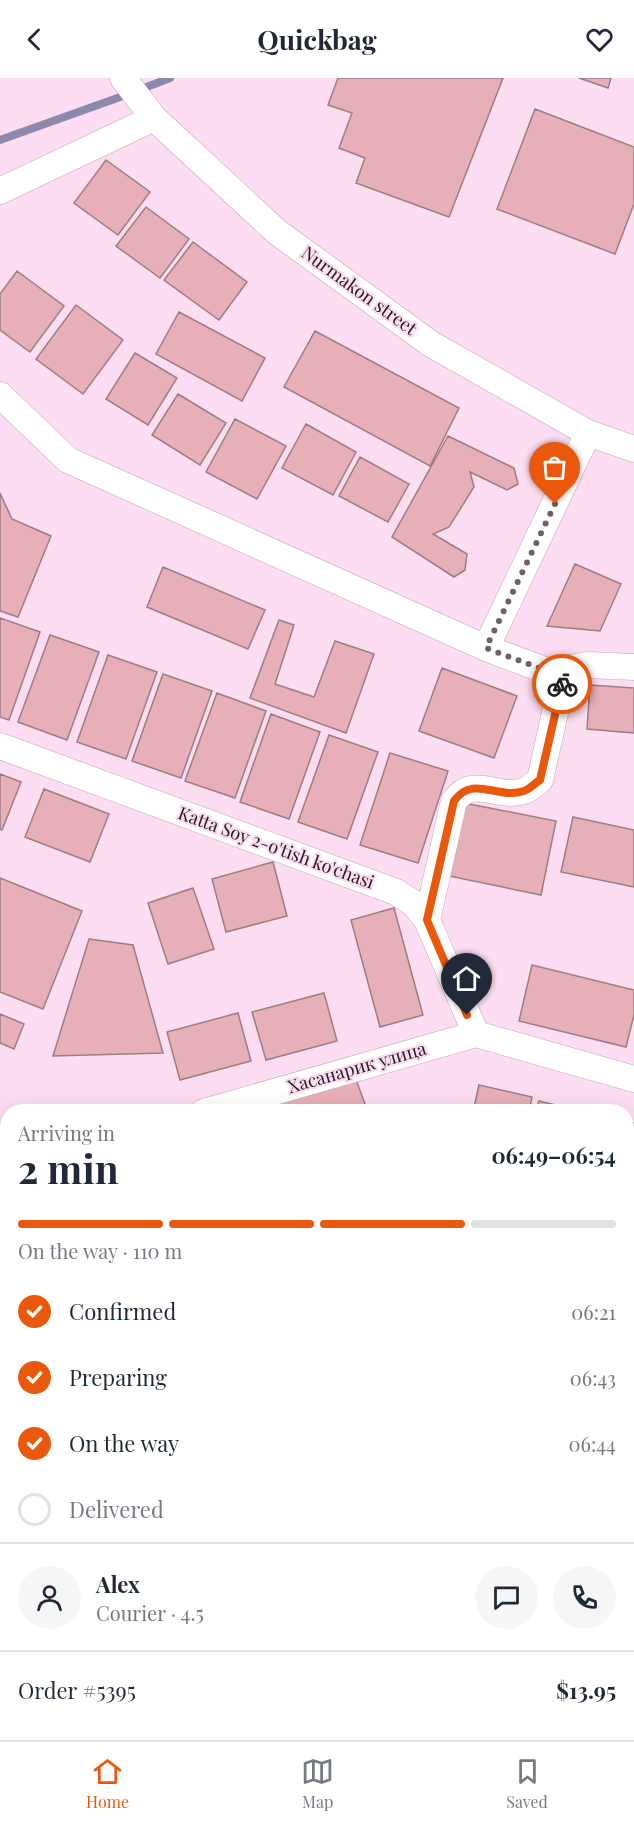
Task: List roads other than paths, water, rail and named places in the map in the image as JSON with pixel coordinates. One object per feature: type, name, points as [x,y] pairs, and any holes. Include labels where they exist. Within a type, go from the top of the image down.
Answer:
[{"type":"street","name":"Nurmakon street","points":[[123,78],[154,118],[277,232],[431,344],[588,433],[634,449]]},
{"type":"street","points":[[0,191],[154,118]]},
{"type":"street","points":[[0,395],[68,460],[486,648],[563,677]]},
{"type":"street","points":[[486,648],[588,433]]},
{"type":"street","points":[[427,920],[454,801],[462,790],[474,787],[503,793],[525,791],[540,780],[563,677],[571,668],[587,665],[634,668]]},
{"type":"street","name":"Katta Soy 2-o'tish ko'chasi","points":[[0,746],[396,892],[413,903],[427,920],[476,1034]]},
{"type":"street","points":[[476,1034],[634,1079]]},
{"type":"street","name":"Хасанарик улица","points":[[232,1104],[476,1034]]},
{"type":"waterway","points":[[139,90],[170,78]]},
{"type":"waterway","points":[[0,140],[123,96]]}]
